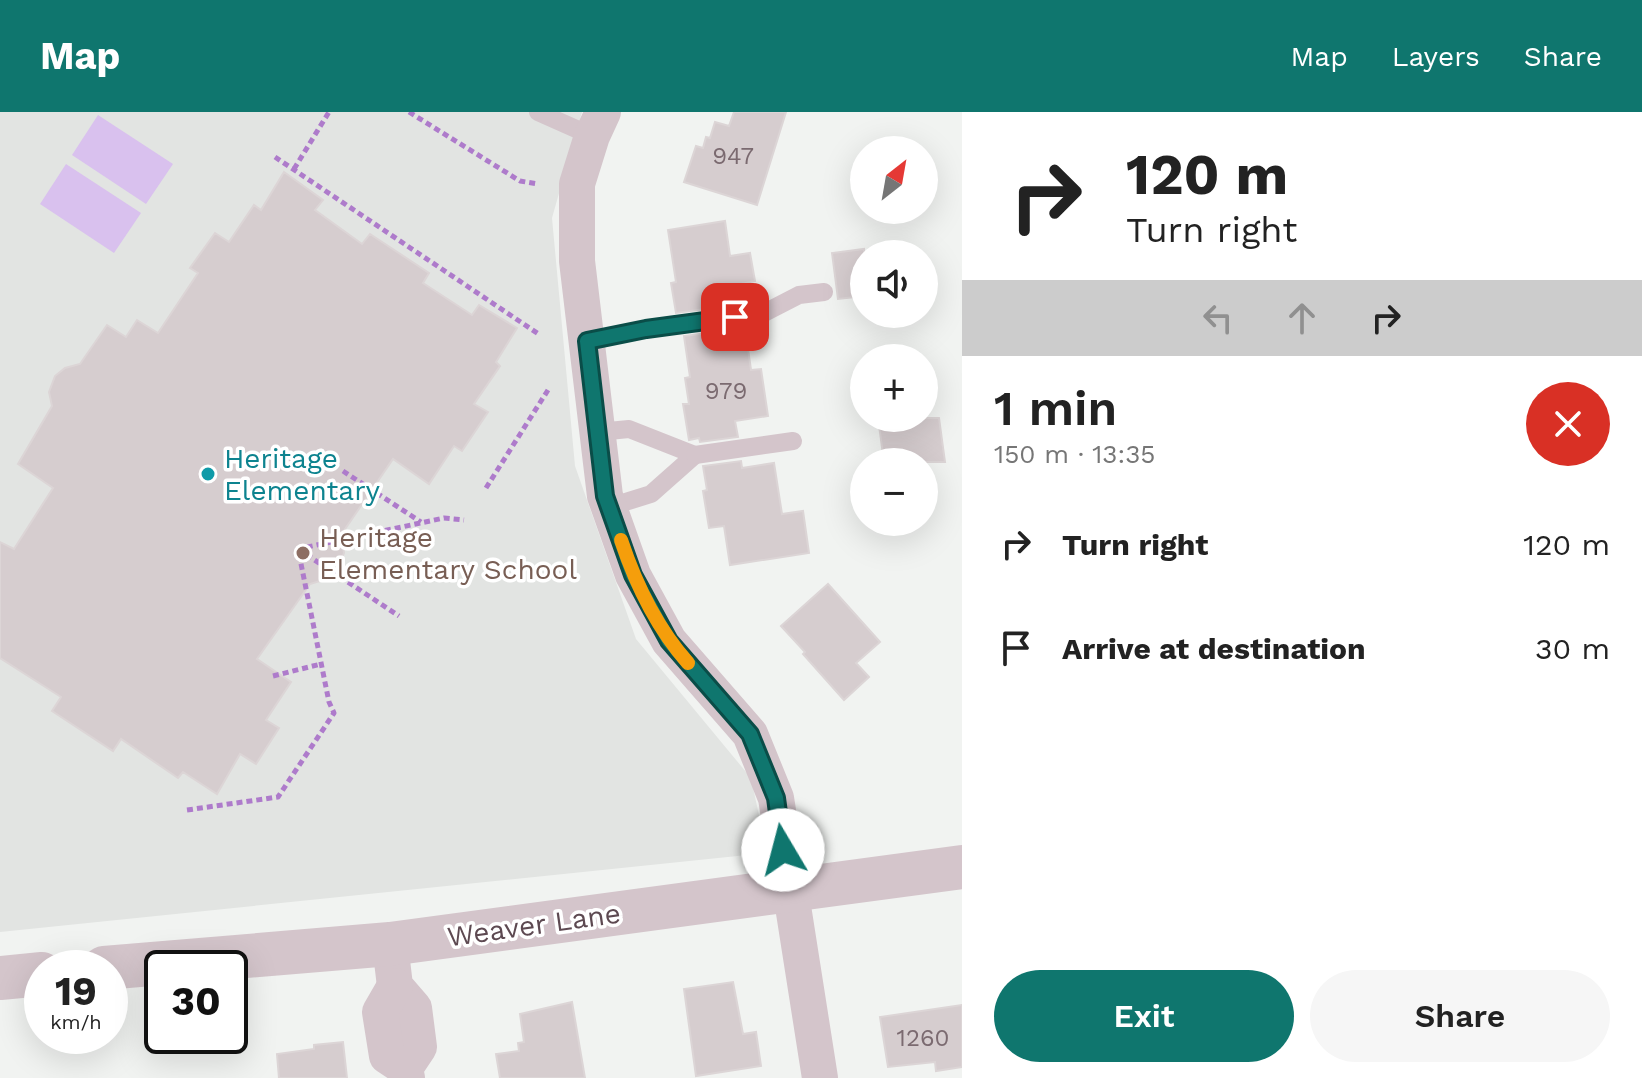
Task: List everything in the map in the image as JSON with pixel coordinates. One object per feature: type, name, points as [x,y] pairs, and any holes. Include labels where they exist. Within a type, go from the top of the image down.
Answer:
[{"type":"street","points":[[597,124],[577,184],[577,261],[605,496],[633,575],[669,641],[750,734],[776,798],[820,1078]]},
{"type":"street","name":"Weaver Lane","points":[[128,968],[392,965],[789,891],[962,867]]},
{"type":"street","points":[[392,965],[414,1008],[419,1047],[406,1073]]},
{"type":"street","points":[[0,978],[24,976]]},
{"type":"lane","points":[[538,112],[597,124]]},
{"type":"lane","points":[[587,341],[646,329],[764,313],[799,295],[824,292]]},
{"type":"lane","points":[[598,432],[629,429],[695,455],[793,441]]},
{"type":"lane","points":[[609,507],[651,494],[695,455]]},
{"type":"path","points":[[293,169],[329,112]]},
{"type":"path","points":[[409,112],[520,181],[538,184]]},
{"type":"path","points":[[275,157],[540,335]]},
{"type":"path","points":[[486,488],[548,390]]},
{"type":"path","points":[[343,471],[421,523]]},
{"type":"path","points":[[298,549],[444,518],[464,520]]},
{"type":"path","points":[[298,549],[399,616]]},
{"type":"path","points":[[187,810],[278,797],[334,713],[329,702],[298,549]]},
{"type":"path","points":[[273,676],[321,664]]},
{"type":"shaded area","name":"Heritage Elementary School","points":[[0,112],[582,112],[552,218],[575,466],[636,639],[751,778],[767,853],[0,932]]},
{"type":"shaded area","points":[[98,115],[173,164],[146,204],[72,155]]},
{"type":"shaded area","points":[[66,164],[141,213],[114,253],[40,204]]},
{"type":"building","points":[[734,112],[786,112],[757,205],[684,182],[696,146],[703,148],[715,122],[729,126]]},
{"type":"building","name":"Heritage Elementary","points":[[284,172],[323,200],[315,210],[362,244],[370,234],[429,273],[423,283],[472,315],[479,305],[517,328],[496,362],[500,366],[474,404],[488,412],[462,451],[454,446],[429,484],[393,459],[341,535],[344,553],[338,569],[326,579],[310,584],[257,659],[291,682],[266,720],[279,728],[256,764],[240,754],[217,794],[183,772],[178,778],[121,739],[113,751],[52,711],[61,697],[0,658],[0,542],[14,549],[53,488],[18,464],[52,406],[49,392],[55,376],[65,368],[80,364],[107,325],[126,337],[137,320],[158,333],[198,273],[190,268],[215,233],[229,242],[254,205],[261,210]]},
{"type":"building","points":[[725,221],[730,256],[750,253],[755,281],[741,284],[742,304],[676,313],[671,283],[676,282],[668,230]]},
{"type":"building","points":[[850,251],[850,298],[838,299],[832,253]]},
{"type":"building","points":[[745,328],[751,370],[761,369],[768,416],[735,421],[738,437],[700,442],[699,438],[689,440],[683,404],[689,404],[685,378],[690,377],[684,336]]},
{"type":"building","points":[[939,418],[945,462],[938,462],[938,448],[882,448],[880,432],[938,432]]},
{"type":"building","points":[[741,461],[742,468],[774,463],[782,514],[803,511],[809,553],[730,565],[724,526],[709,528],[703,491],[707,490],[703,466]]},
{"type":"building","points":[[828,584],[880,642],[856,663],[869,677],[844,700],[781,626]]},
{"type":"building","points":[[733,982],[743,1034],[756,1032],[761,1066],[696,1076],[684,989]]},
{"type":"building","points":[[572,1002],[585,1078],[500,1078],[496,1054],[519,1051],[518,1043],[524,1042],[520,1014]]},
{"type":"building","points":[[962,1005],[962,1067],[936,1071],[935,1062],[888,1067],[880,1017]]},
{"type":"building","points":[[343,1042],[347,1078],[279,1078],[277,1054]]},
{"type":"slow traffic","points":[[621,540],[633,575],[669,641],[688,663]]},
{"type":"place","name":"Heritage Elementary","points":[[208,474]]},
{"type":"place","name":"Heritage Elementary School","points":[[303,553]]},
{"type":"route","points":[[735,317],[646,329],[587,341],[605,496],[633,575],[669,641],[750,734],[776,798],[783,850]]}]
